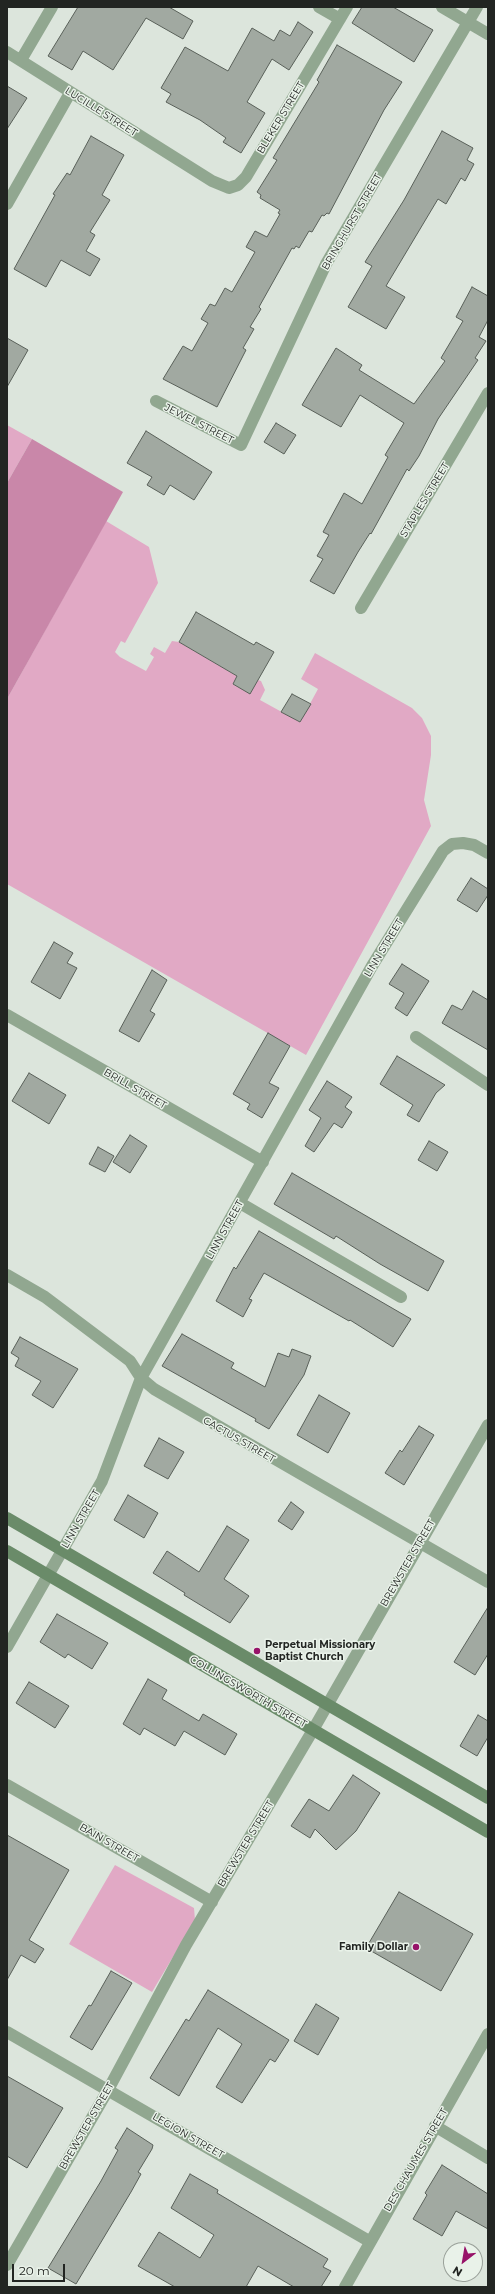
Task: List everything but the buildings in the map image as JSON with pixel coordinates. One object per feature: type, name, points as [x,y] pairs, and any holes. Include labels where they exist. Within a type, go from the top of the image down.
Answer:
[{"type":"main road","points":[[7,1518],[488,1798]]},
{"type":"main road","name":"COLLINGSWORTH STREET","points":[[7,1551],[488,1832]]},
{"type":"street","points":[[21,60],[52,7]]},
{"type":"street","points":[[319,7],[340,19]]},
{"type":"street","name":"BLEKER STREET","points":[[195,171],[229,188],[238,185],[246,177],[347,7]]},
{"type":"street","points":[[442,7],[488,34]]},
{"type":"street","name":"BRINGHURST STREET","points":[[242,445],[326,264],[477,7]]},
{"type":"street","name":"LUCILLE STREET","points":[[7,52],[195,171]]},
{"type":"street","points":[[7,204],[70,93]]},
{"type":"street","name":"STAPLES STREET","points":[[361,608],[488,393]]},
{"type":"street","name":"JEWEL STREET","points":[[156,402],[242,445]]},
{"type":"street","name":"LINN STREET","points":[[7,1647],[102,1481],[141,1378],[372,966],[443,851],[452,844],[463,843],[474,845],[488,853]]},
{"type":"street","name":"BRILL STREET","points":[[7,1015],[263,1162]]},
{"type":"street","points":[[416,1037],[488,1085]]},
{"type":"street","points":[[240,1203],[401,1297]]},
{"type":"street","name":"CACTUS STREET","points":[[7,1275],[45,1297],[130,1361],[141,1378],[154,1389],[488,1582]]},
{"type":"street","name":"BREWSTER STREET","points":[[7,2265],[108,2090],[212,1902],[313,1730],[488,1425]]},
{"type":"street","name":"BAIN STREET","points":[[7,1785],[212,1902]]},
{"type":"street","name":"LEGION STREET","points":[[7,2032],[369,2241]]},
{"type":"street","name":"DES CHAUMES STREET","points":[[345,2287],[369,2241],[488,2034]]},
{"type":"street","points":[[435,2126],[488,2158]]},
{"type":"shaded area","points":[[7,425],[32,439],[7,483]]},
{"type":"shaded area","points":[[32,439],[123,492],[7,699],[7,483]]},
{"type":"shaded area","points":[[106,521],[149,547],[158,583],[125,643],[121,641],[115,652],[120,657],[146,671],[154,657],[150,654],[154,647],[165,653],[172,641],[179,642],[237,676],[233,684],[250,693],[258,680],[261,681],[265,690],[260,700],[300,722],[318,689],[301,679],[315,653],[412,708],[422,718],[431,736],[431,755],[424,800],[431,826],[306,1055],[7,884],[7,699]]},
{"type":"shaded area","points":[[115,1865],[194,1908],[195,1920],[152,1992],[69,1944]]},
{"type":"place","name":"Perpetual Missionary Baptist Church","points":[[257,1651]]},
{"type":"place","name":"Family Dollar","points":[[416,1947]]}]
